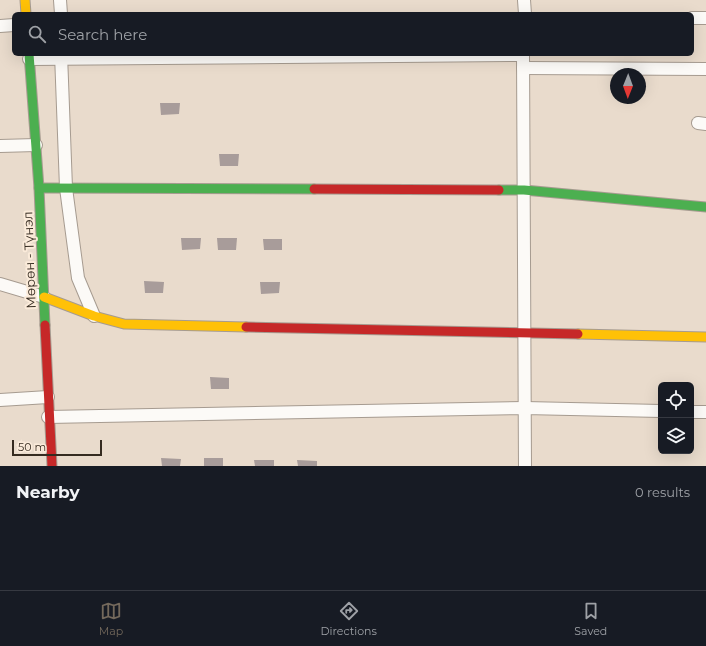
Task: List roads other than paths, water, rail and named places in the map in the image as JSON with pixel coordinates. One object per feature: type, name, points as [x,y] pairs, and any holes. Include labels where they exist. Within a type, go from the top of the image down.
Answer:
[{"type":"street","points":[[25,0],[26,12]]},
{"type":"street","points":[[60,0],[61,12]]},
{"type":"street","points":[[524,0],[525,12]]},
{"type":"street","points":[[694,18],[706,18]]},
{"type":"street","points":[[0,26],[12,25]]},
{"type":"street","points":[[29,57],[292,56]]},
{"type":"street","points":[[523,56],[525,466]]},
{"type":"street","name":"Мөрөн - Түнэл","points":[[29,57],[39,188],[48,417],[52,466]]},
{"type":"street","points":[[62,57],[66,188],[78,278],[94,316]]},
{"type":"street","points":[[523,68],[706,69]]},
{"type":"street","points":[[0,146],[36,145]]},
{"type":"street","points":[[39,188],[524,190],[706,207]]},
{"type":"street","points":[[0,284],[44,297],[94,316],[124,324],[706,337]]},
{"type":"street","points":[[0,400],[48,397]]},
{"type":"street","points":[[48,417],[525,408],[658,411]]},
{"type":"street","points":[[694,412],[706,412]]}]
